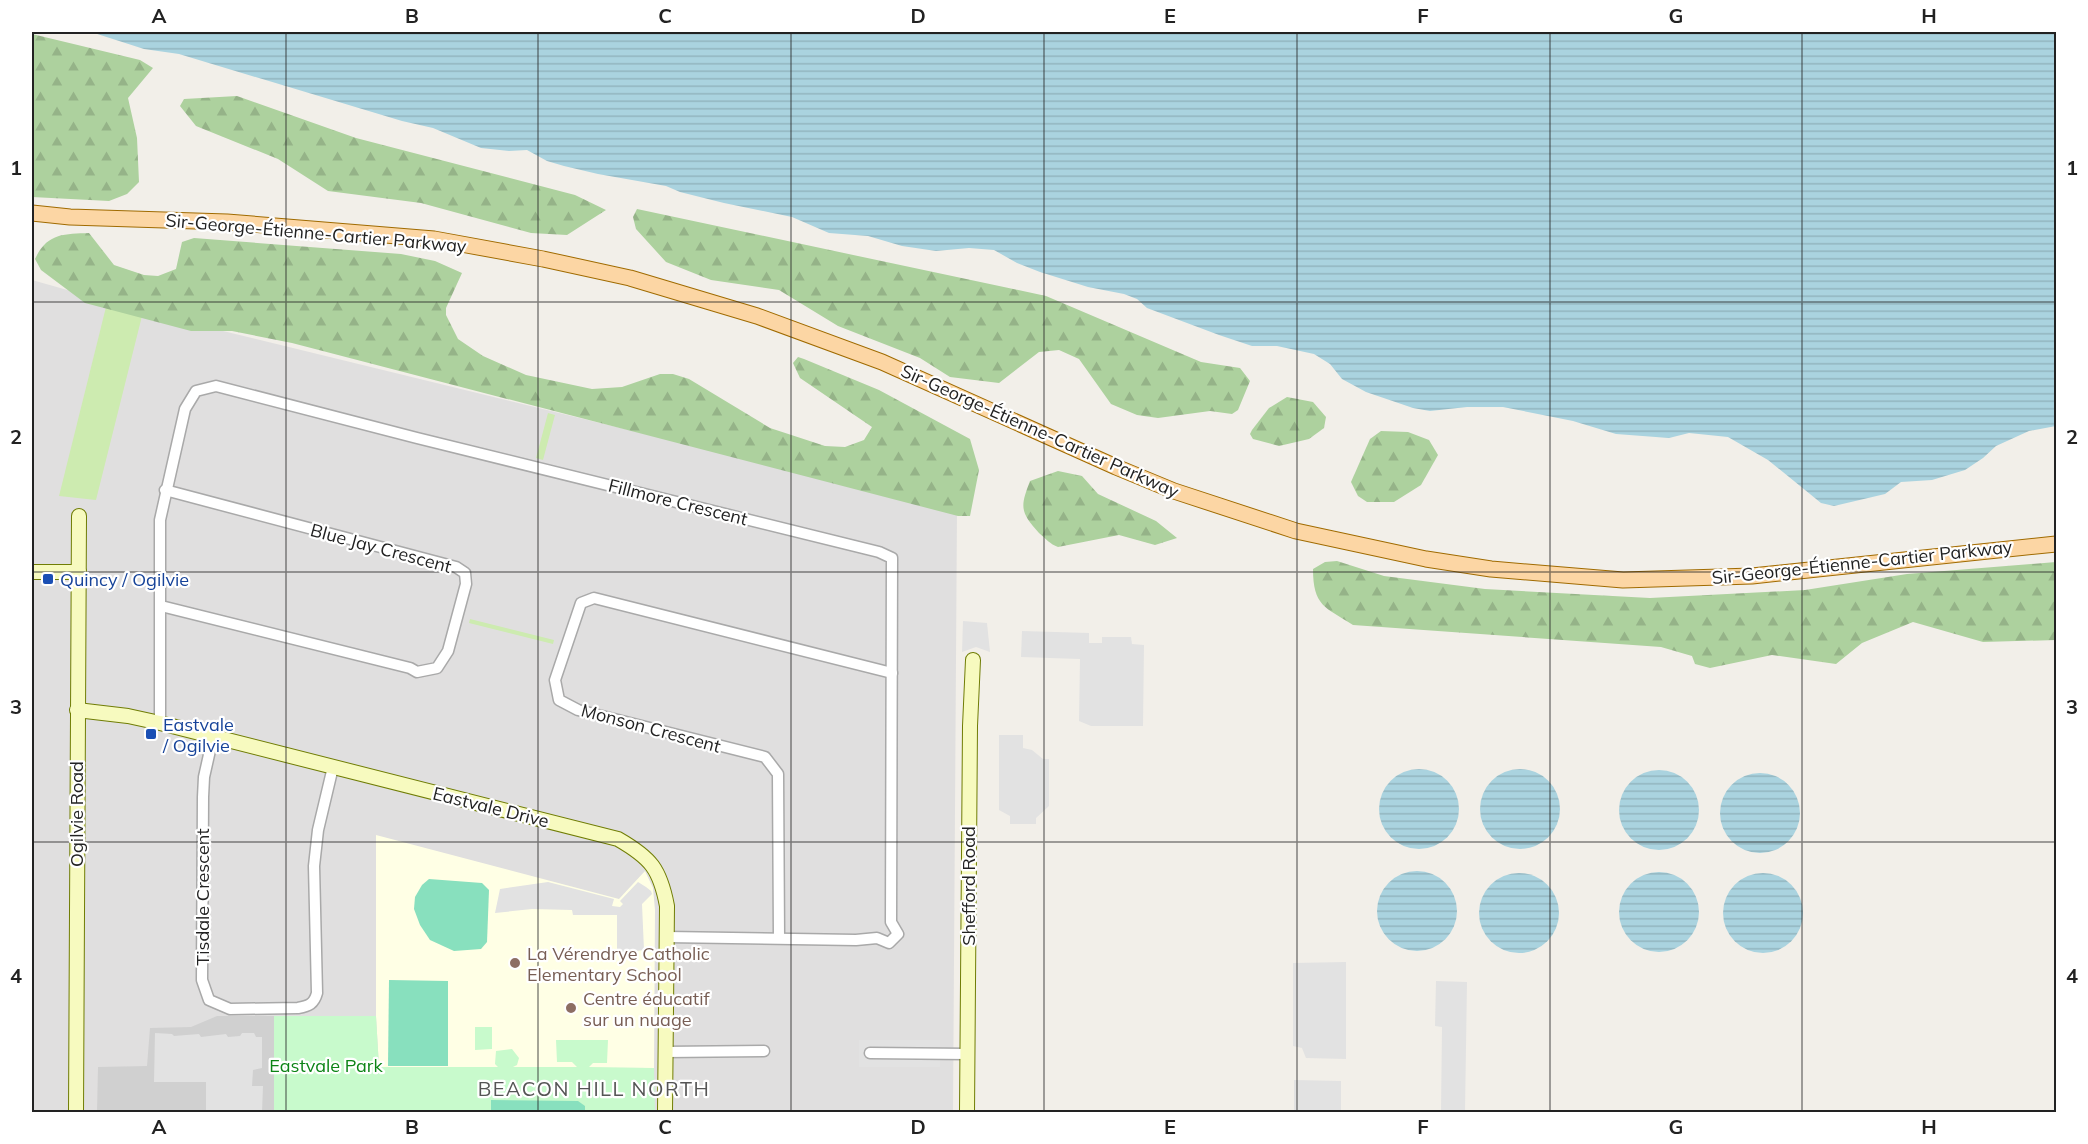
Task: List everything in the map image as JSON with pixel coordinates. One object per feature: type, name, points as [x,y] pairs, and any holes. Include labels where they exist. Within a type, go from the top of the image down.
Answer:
[{"type":"main road","name":"Sir-George-Étienne-Cartier Parkway","points":[[32,213],[70,217],[228,222],[434,239],[630,278],[757,316],[882,362],[1174,491],[1278,526],[1426,559],[1491,569],[1623,580],[1752,576],[2056,544]]},
{"type":"street","name":"Fillmore Crescent","points":[[160,723],[160,520],[185,409],[196,390],[216,386],[427,441],[879,552],[892,558],[891,922],[898,934],[889,943],[877,938],[856,940],[667,937]]},
{"type":"street","name":"Blue Jay Crescent","points":[[161,606],[410,668],[417,672],[437,668],[448,651],[466,584],[465,573],[456,567],[165,490]]},
{"type":"street","name":"Ogilvie Road","points":[[76,1113],[79,516]]},
{"type":"street","points":[[32,572],[79,572]]},
{"type":"street","name":"Monson Crescent","points":[[779,938],[778,774],[765,757],[578,710],[559,700],[555,680],[581,603],[594,598],[892,673]]},
{"type":"street","name":"Shefford Road","points":[[967,1113],[969,772],[973,660]]},
{"type":"street","name":"Eastvale Drive","points":[[77,710],[128,716],[160,723],[618,839],[638,850],[653,864],[659,874],[667,906],[665,1113]]},
{"type":"street","name":"Tisdale Crescent","points":[[213,737],[204,777],[203,797],[202,980],[209,1000],[230,1009],[298,1008],[309,1006],[315,1000],[317,993],[314,866],[318,830],[333,768]]},
{"type":"street","points":[[665,1052],[764,1051]]},
{"type":"street","points":[[870,1053],[968,1054]]},
{"type":"shaded area","points":[[32,280],[145,312],[957,510],[953,1112],[32,1112]]},
{"type":"shaded area","points":[[963,621],[987,623],[990,652],[976,647],[962,652]]},
{"type":"shaded area","points":[[1022,631],[1089,633],[1089,643],[1102,643],[1102,637],[1131,637],[1132,644],[1144,645],[1143,726],[1091,726],[1079,721],[1080,659],[1021,657]]},
{"type":"shaded area","points":[[999,735],[1023,735],[1023,748],[1032,750],[1043,759],[1049,759],[1049,806],[1036,818],[1036,824],[1010,824],[1010,816],[999,810]]},
{"type":"shaded area","name":"La Vérendrye Catholic Elementary School","points":[[376,835],[619,899],[645,871],[653,888],[655,910],[654,1068],[379,1067],[376,1016]]},
{"type":"shaded area","points":[[548,882],[614,899],[612,906],[620,907],[623,904],[620,901],[638,882],[646,887],[652,894],[642,904],[644,950],[617,954],[617,915],[573,915],[572,910],[532,909],[495,913],[500,889]]},
{"type":"shaded area","points":[[1346,962],[1346,1059],[1306,1058],[1302,1048],[1293,1046],[1293,963]]},
{"type":"shaded area","points":[[1436,981],[1467,982],[1465,1112],[1441,1112],[1442,1027],[1435,1026]]},
{"type":"shaded area","points":[[217,1016],[274,1016],[274,1112],[97,1112],[98,1067],[147,1066],[150,1028],[191,1027]]},
{"type":"shaded area","points":[[155,1033],[174,1036],[199,1034],[201,1037],[226,1034],[228,1037],[240,1036],[242,1033],[254,1033],[256,1037],[262,1037],[262,1068],[253,1070],[252,1086],[263,1086],[262,1112],[206,1112],[206,1082],[154,1082]]},
{"type":"shaded area","points":[[859,1040],[940,1040],[940,1067],[859,1067]]},
{"type":"shaded area","points":[[1294,1080],[1341,1081],[1341,1112],[1294,1112]]},
{"type":"green space","points":[[32,34],[140,60],[153,68],[128,98],[137,138],[139,182],[127,194],[109,201],[32,197]]},
{"type":"green space","points":[[237,96],[356,138],[575,195],[606,210],[567,235],[531,233],[421,203],[328,191],[278,159],[196,126],[180,106],[184,99]]},
{"type":"green space","points":[[637,209],[1046,296],[1201,362],[1240,368],[1250,381],[1238,410],[1232,414],[1210,411],[1158,418],[1137,415],[1111,404],[1079,359],[1059,350],[1039,352],[999,383],[950,377],[920,358],[838,326],[779,290],[711,280],[666,262],[636,229],[633,217]]},
{"type":"green space","points":[[89,233],[114,265],[144,275],[158,276],[176,269],[182,242],[194,238],[401,254],[435,261],[462,273],[446,308],[446,315],[458,339],[483,356],[526,375],[592,389],[622,387],[660,374],[673,374],[689,379],[770,428],[825,446],[845,447],[864,440],[872,427],[800,378],[793,363],[798,357],[879,390],[970,439],[979,470],[970,516],[958,516],[292,343],[232,331],[191,331],[85,303],[41,270],[35,259],[45,244],[57,237]]},
{"type":"green space","points":[[107,303],[143,312],[96,500],[59,496]]},
{"type":"green space","points":[[1287,397],[1313,402],[1326,417],[1324,428],[1309,439],[1279,446],[1253,439],[1250,434],[1252,430],[1269,408]]},
{"type":"green space","points":[[548,413],[555,415],[543,460],[536,458]]},
{"type":"green space","points":[[1381,431],[1408,432],[1429,440],[1438,455],[1421,485],[1394,502],[1367,502],[1358,496],[1351,482],[1370,439]]},
{"type":"green space","points":[[1058,471],[1082,476],[1098,494],[1156,521],[1177,538],[1155,545],[1119,535],[1058,547],[1039,533],[1028,520],[1023,503],[1030,481]]},
{"type":"green space","points":[[1337,561],[1384,576],[1485,589],[1650,598],[1805,590],[1907,574],[2056,562],[2056,640],[1983,642],[1913,622],[1862,643],[1836,664],[1772,655],[1710,668],[1695,664],[1692,656],[1661,647],[1353,625],[1322,604],[1315,591],[1313,569],[1325,562]]},
{"type":"green space","points":[[470,619],[554,640],[553,644],[469,623]]},
{"type":"green space","points":[[429,879],[482,883],[489,890],[487,942],[481,949],[454,951],[430,940],[420,925],[414,909],[415,897],[422,885]]},
{"type":"green space","points":[[389,980],[448,981],[448,1066],[388,1066]]},
{"type":"green space","name":"Eastvale Park","points":[[274,1016],[376,1016],[379,1067],[498,1067],[495,1064],[496,1051],[512,1049],[519,1058],[517,1065],[513,1067],[577,1067],[572,1062],[557,1062],[556,1040],[608,1040],[607,1063],[593,1063],[589,1067],[654,1068],[655,1112],[274,1112]]},
{"type":"green space","points":[[475,1027],[492,1027],[492,1049],[475,1050]]},
{"type":"green space","points":[[491,1100],[578,1101],[585,1106],[585,1112],[491,1112]]},
{"type":"water","points":[[91,32],[2056,32],[2056,426],[2029,431],[1996,446],[1965,470],[1932,480],[1901,482],[1885,494],[1834,506],[1821,503],[1768,460],[1728,437],[1689,433],[1669,438],[1616,434],[1573,421],[1503,407],[1467,407],[1430,411],[1413,408],[1366,392],[1342,379],[1330,364],[1314,354],[1277,346],[1252,346],[1147,308],[1137,299],[1124,294],[1088,287],[1040,272],[1017,263],[994,250],[969,248],[936,251],[902,246],[868,236],[829,233],[792,217],[724,203],[680,192],[666,186],[564,166],[547,161],[527,150],[481,148],[433,128],[402,121],[179,54],[144,49]]},
{"type":"water","points":[[1419,769],[1434,772],[1447,781],[1456,794],[1459,809],[1456,824],[1447,837],[1434,846],[1419,849],[1404,846],[1391,837],[1382,824],[1379,809],[1382,794],[1391,781],[1404,772]]},
{"type":"water","points":[[1520,769],[1535,772],[1548,781],[1557,794],[1560,809],[1557,824],[1548,837],[1535,846],[1520,849],[1505,846],[1492,837],[1483,824],[1480,809],[1483,794],[1492,781],[1505,772]]},
{"type":"water","points":[[1659,770],[1674,773],[1687,782],[1696,795],[1699,810],[1696,825],[1687,838],[1674,847],[1659,850],[1644,847],[1631,838],[1622,825],[1619,810],[1622,795],[1631,782],[1644,773]]},
{"type":"water","points":[[1760,773],[1775,776],[1788,785],[1797,798],[1800,813],[1797,828],[1788,841],[1775,850],[1760,853],[1745,850],[1732,841],[1723,828],[1720,813],[1723,798],[1732,785],[1745,776]]},
{"type":"water","points":[[1417,871],[1432,874],[1445,883],[1454,896],[1457,911],[1454,926],[1445,939],[1432,948],[1417,951],[1402,948],[1389,939],[1380,926],[1377,911],[1380,896],[1389,883],[1402,874]]},
{"type":"water","points":[[1659,872],[1674,875],[1687,884],[1696,897],[1699,912],[1696,927],[1687,940],[1674,949],[1659,952],[1644,949],[1631,940],[1622,927],[1619,912],[1622,897],[1631,884],[1644,875]]},
{"type":"water","points":[[1519,873],[1534,876],[1547,885],[1556,898],[1559,913],[1556,928],[1547,941],[1534,950],[1519,953],[1504,950],[1491,941],[1482,928],[1479,913],[1482,898],[1491,885],[1504,876]]},
{"type":"water","points":[[1763,873],[1778,876],[1791,885],[1800,898],[1803,913],[1800,928],[1791,941],[1778,950],[1763,953],[1748,950],[1735,941],[1726,928],[1723,913],[1726,898],[1735,885],[1748,876]]},
{"type":"place","name":"Quincy / Ogilvie","points":[[48,579]]},
{"type":"place","name":"Eastvale / Ogilvie","points":[[151,734]]},
{"type":"place","name":"La Vérendrye Catholic Elementary School","points":[[515,963]]},
{"type":"place","name":"Centre éducatif sur un nuage","points":[[571,1008]]},
{"type":"district","name":"BEACON HILL NORTH","points":[[594,1088]]}]
